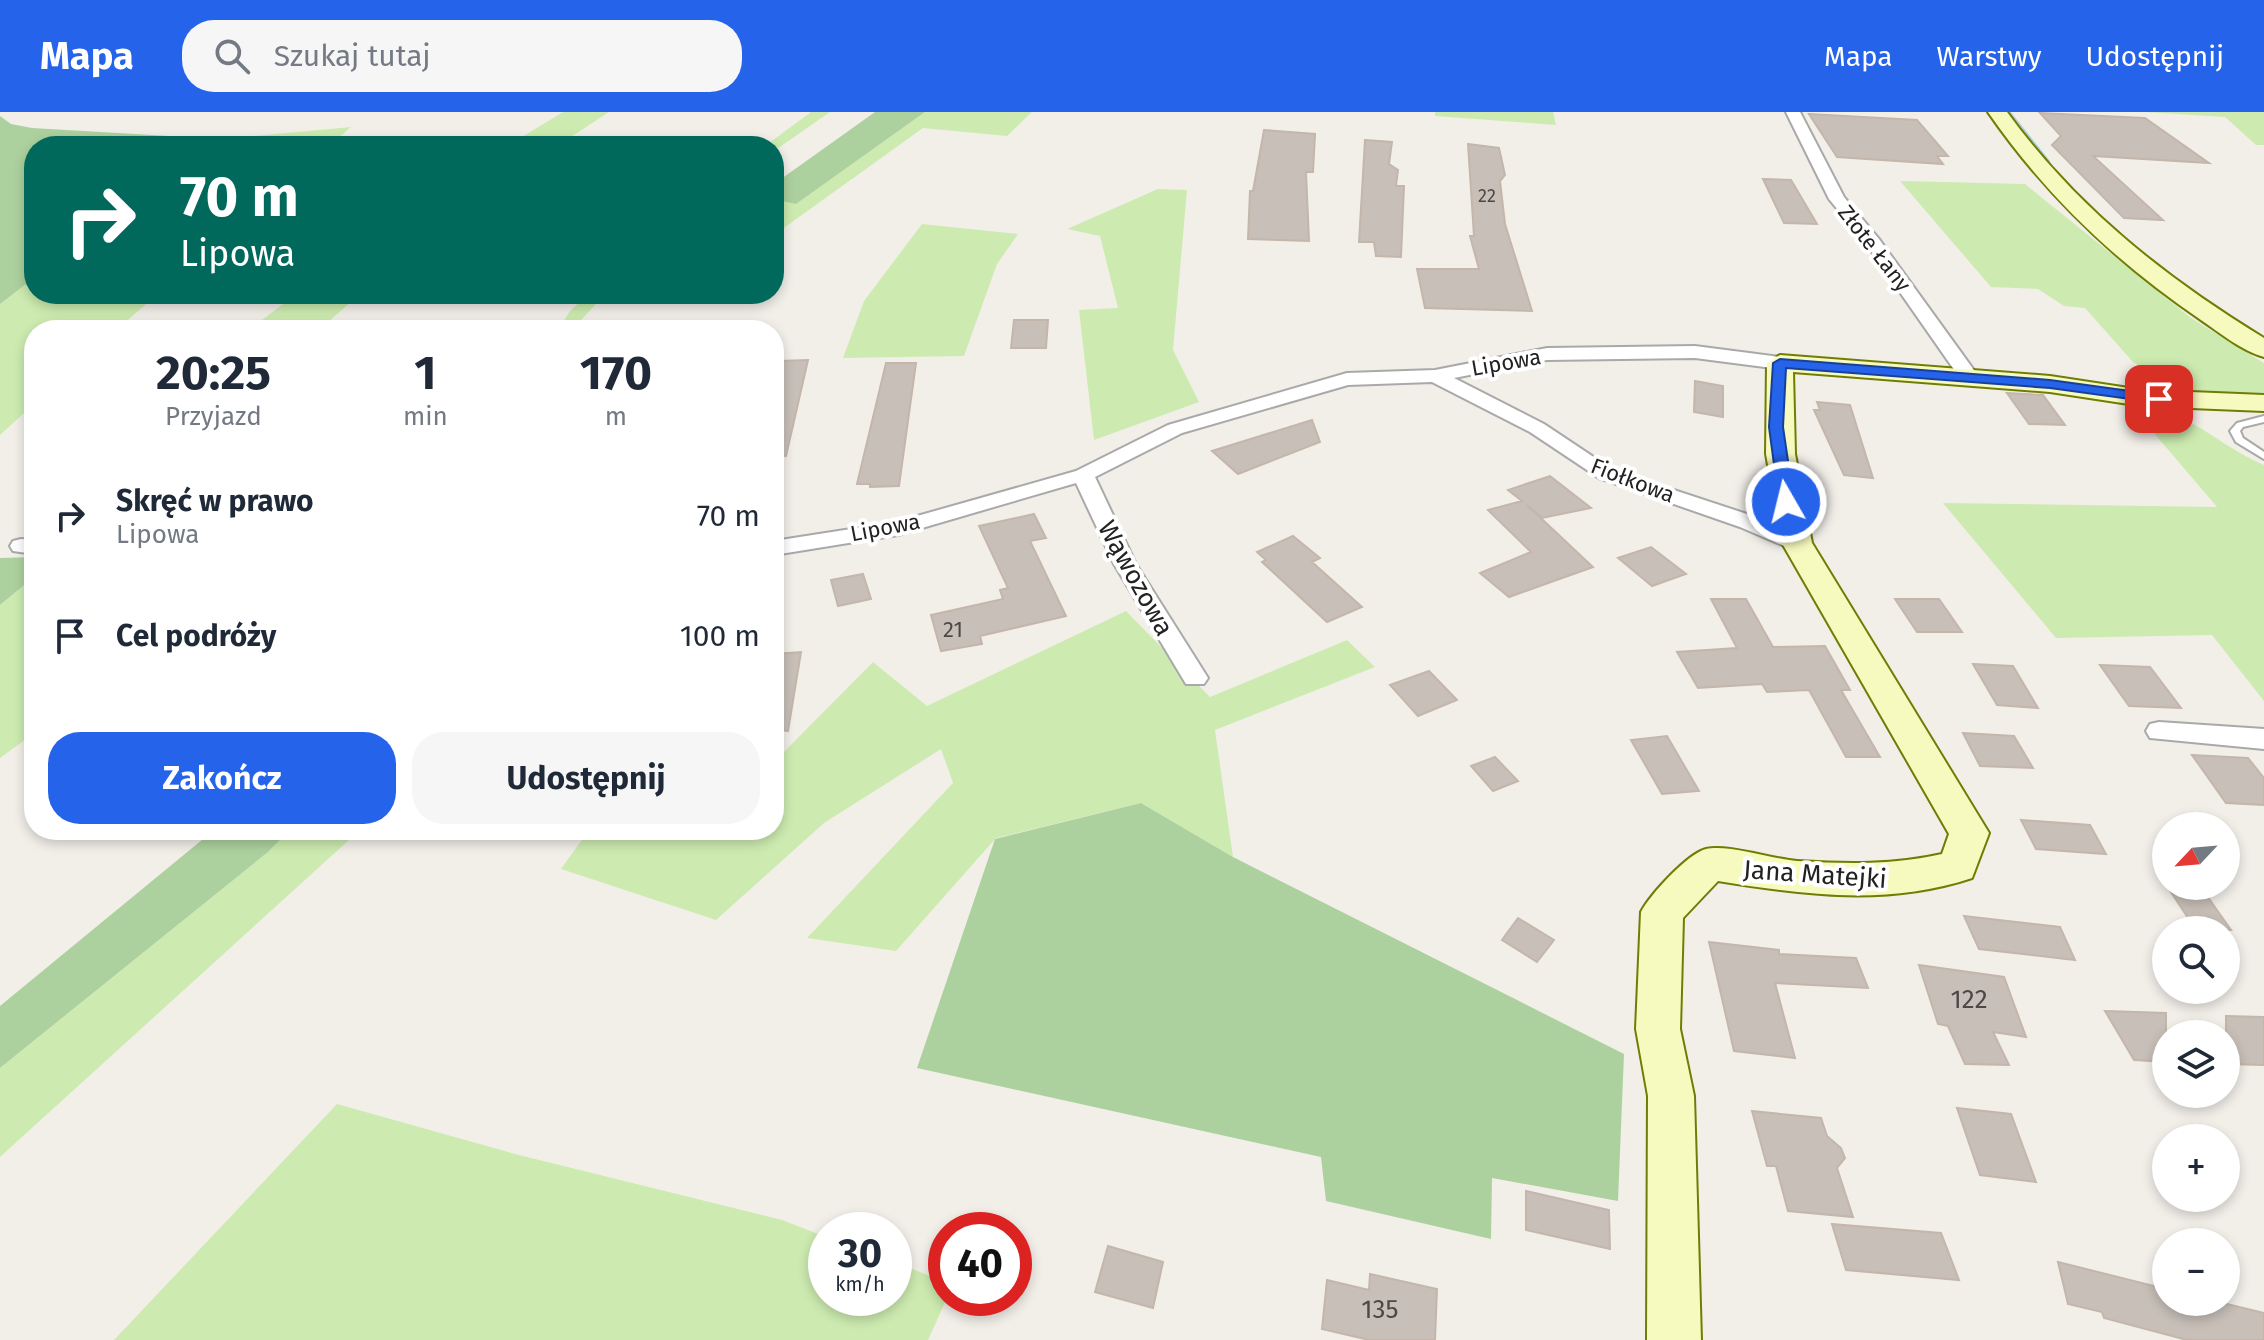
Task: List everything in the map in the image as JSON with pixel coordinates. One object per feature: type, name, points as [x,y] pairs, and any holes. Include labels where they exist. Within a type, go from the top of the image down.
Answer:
[{"type":"street","name":"Złote Łany","points":[[1793,112],[1837,199],[1873,242],[1969,377]]},
{"type":"street","points":[[1997,112],[2036,166],[2117,245],[2185,300],[2264,349]]},
{"type":"street","name":"Lipowa","points":[[784,546],[898,528],[1083,475],[1175,429],[1314,386],[1347,379],[1435,376],[1547,354],[1695,352],[1780,363],[2050,384],[2142,398],[2264,403]]},
{"type":"street","name":"Jana Matejki","points":[[1674,1340],[1671,1096],[1658,1029],[1662,912],[1710,864],[1795,877],[1899,880],[1958,867],[1969,833],[1797,543],[1786,502],[1776,427],[1780,363]]},
{"type":"street","name":"Fiołkowa","points":[[1435,376],[1537,428],[1606,474],[1797,543]]},
{"type":"street","name":"Wąwozowa","points":[[1083,475],[1125,564],[1195,678]]},
{"type":"street","points":[[2159,731],[2264,739]]},
{"type":"lane","points":[[2264,419],[2240,425],[2235,431],[2239,440],[2264,456]]},
{"type":"green space","points":[[563,112],[609,112],[572,136],[523,136]]},
{"type":"green space","points":[[811,112],[830,112],[784,144],[784,136],[779,136]]},
{"type":"green space","points":[[875,112],[925,112],[796,204],[784,201],[784,177]]},
{"type":"green space","points":[[925,112],[1032,112],[1007,136],[923,128],[784,228],[784,201],[797,203]]},
{"type":"green space","points":[[1435,112],[1553,112],[1556,125],[1435,116]]},
{"type":"green space","points":[[2144,112],[2264,112],[2264,145],[2256,145],[2225,117]]},
{"type":"green space","points":[[0,116],[11,124],[32,128],[169,136],[24,136],[24,286],[0,304]]},
{"type":"green space","points":[[351,127],[341,136],[253,136]]},
{"type":"green space","points":[[1900,181],[2025,184],[2191,318],[2264,363],[2264,396],[2186,392],[2133,362],[2085,308],[2064,306],[2038,289],[1991,287]]},
{"type":"green space","points":[[1158,189],[1187,190],[1173,350],[1199,402],[1094,440],[1079,310],[1118,308],[1100,236],[1067,229]]},
{"type":"green space","points":[[922,224],[1018,234],[997,264],[964,356],[843,358],[864,301]]},
{"type":"green space","points":[[24,286],[24,304],[146,304],[128,320],[24,320],[24,413],[0,435],[0,304]]},
{"type":"green space","points":[[283,304],[349,304],[330,320],[262,320]]},
{"type":"green space","points":[[577,304],[596,304],[581,320],[564,320]]},
{"type":"green space","points":[[2140,408],[2176,416],[2264,465],[2264,701],[2212,635],[2056,638],[1943,503],[2217,507],[2136,412]]},
{"type":"green space","points":[[24,557],[24,585],[0,605],[0,558]]},
{"type":"green space","points":[[24,585],[24,740],[0,758],[0,605]]},
{"type":"green space","points":[[1126,611],[1210,697],[1347,640],[1375,667],[1215,730],[1233,857],[1141,803],[996,838],[896,951],[807,938],[953,783],[941,749],[824,823],[716,920],[561,869],[582,840],[784,840],[784,752],[873,662],[927,706]]},
{"type":"green space","points":[[1141,803],[1233,857],[1624,1054],[1618,1201],[1492,1178],[1491,1239],[1326,1201],[1321,1157],[917,1068],[995,839]]},
{"type":"green space","points":[[202,840],[280,840],[0,1068],[0,1006]]},
{"type":"green space","points":[[280,840],[349,840],[0,1157],[0,1068]]},
{"type":"green space","points":[[337,1104],[519,1155],[782,1220],[808,1230],[808,1316],[912,1316],[912,1269],[928,1275],[928,1316],[939,1316],[928,1340],[114,1340]]},
{"type":"building","points":[[2040,113],[2145,118],[2209,163],[2093,156],[2163,220],[2124,218],[2052,145],[2061,136]]},
{"type":"building","points":[[1809,114],[1917,120],[1948,156],[1937,156],[1943,164],[1837,157]]},
{"type":"building","points":[[1264,130],[1315,134],[1313,172],[1306,172],[1309,241],[1248,239],[1250,191],[1253,191]]},
{"type":"building","points":[[1365,140],[1392,142],[1389,164],[1398,170],[1396,186],[1404,186],[1401,257],[1376,256],[1374,242],[1359,242]]},
{"type":"building","points":[[1468,144],[1499,148],[1505,175],[1500,181],[1505,224],[1532,311],[1425,308],[1417,269],[1479,269],[1470,236],[1474,236]]},
{"type":"building","points":[[1763,179],[1791,180],[1817,224],[1784,223]]},
{"type":"building","points":[[1014,320],[1048,320],[1046,348],[1011,348]]},
{"type":"building","points":[[808,360],[786,456],[784,456],[784,361]]},
{"type":"building","points":[[886,363],[916,363],[899,486],[870,487],[870,484],[857,484]]},
{"type":"building","points":[[1695,381],[1723,386],[1723,417],[1694,412]]},
{"type":"building","points":[[2007,393],[2043,395],[2065,425],[2029,424]]},
{"type":"building","points":[[1817,402],[1850,405],[1873,478],[1844,475],[1814,410],[1820,410]]},
{"type":"building","points":[[1312,420],[1320,442],[1238,474],[1212,451]]},
{"type":"building","points":[[1550,476],[1591,508],[1542,518],[1527,505],[1593,567],[1509,597],[1480,573],[1531,552],[1488,510],[1522,501],[1508,490]]},
{"type":"building","points":[[1034,514],[1046,538],[1030,541],[1066,616],[980,636],[982,644],[941,651],[931,615],[1003,599],[1000,590],[1008,588],[979,526]]},
{"type":"building","points":[[1293,536],[1320,558],[1312,562],[1362,607],[1327,622],[1262,562],[1266,560],[1257,552]]},
{"type":"building","points":[[1651,547],[1686,574],[1652,586],[1618,558]]},
{"type":"building","points":[[863,574],[871,599],[838,606],[831,580]]},
{"type":"building","points":[[1711,599],[1746,599],[1773,647],[1825,646],[1850,690],[1841,690],[1880,757],[1846,757],[1809,690],[1767,692],[1762,684],[1698,688],[1677,652],[1737,648]]},
{"type":"building","points":[[1895,599],[1939,599],[1962,632],[1917,632]]},
{"type":"building","points":[[801,652],[788,731],[784,730],[784,653]]},
{"type":"building","points":[[1973,664],[2013,666],[2038,708],[1997,705]]},
{"type":"building","points":[[2100,665],[2150,667],[2181,708],[2129,706]]},
{"type":"building","points":[[1429,671],[1457,700],[1418,716],[1390,685]]},
{"type":"building","points":[[1963,733],[2014,736],[2033,768],[1980,766]]},
{"type":"building","points":[[1667,736],[1699,791],[1662,794],[1631,740]]},
{"type":"building","points":[[2192,755],[2248,758],[2264,778],[2264,805],[2226,803]]},
{"type":"building","points":[[1495,757],[1518,781],[1493,791],[1471,766]]},
{"type":"building","points":[[2021,820],[2090,825],[2106,854],[2036,849]]},
{"type":"building","points":[[2176,900],[2210,900],[2221,916],[2187,916]]},
{"type":"building","points":[[1964,916],[2060,927],[2075,960],[1979,949]]},
{"type":"building","points":[[1518,918],[1554,940],[1537,962],[1502,940]]},
{"type":"building","points":[[1709,942],[1779,950],[1779,954],[1856,958],[1868,988],[1775,983],[1795,1058],[1734,1051]]},
{"type":"building","points":[[1919,965],[2004,977],[2026,1037],[1993,1032],[2009,1065],[1965,1064],[1948,1026],[1938,1024]]},
{"type":"building","points":[[2105,1011],[2166,1013],[2166,1020],[2152,1020],[2152,1061],[2134,1060]]},
{"type":"building","points":[[2226,1016],[2264,1017],[2264,1065],[2240,1064],[2240,1020],[2226,1020]]},
{"type":"building","points":[[1957,1108],[2011,1114],[2036,1182],[1980,1175]]},
{"type":"building","points":[[1752,1111],[1821,1118],[1827,1136],[1841,1148],[1845,1158],[1837,1168],[1853,1217],[1788,1211],[1776,1166],[1767,1166]]},
{"type":"building","points":[[1526,1191],[1609,1210],[1610,1249],[1526,1230]]},
{"type":"building","points":[[1832,1224],[1941,1233],[1959,1280],[1846,1270]]},
{"type":"building","points":[[1108,1246],[1163,1262],[1153,1308],[1095,1292]]},
{"type":"building","points":[[2058,1262],[2152,1286],[2152,1316],[2240,1316],[2240,1307],[2264,1313],[2264,1340],[2187,1340],[2104,1318],[2102,1312],[2068,1304]]},
{"type":"building","points":[[1370,1274],[1437,1289],[1435,1340],[1369,1340],[1322,1329],[1327,1280],[1369,1290]]},
{"type":"waterway","points":[[2007,112],[2047,162]]},
{"type":"route","points":[[1786,502],[1776,427],[1780,363],[2050,384],[2159,399]]}]
